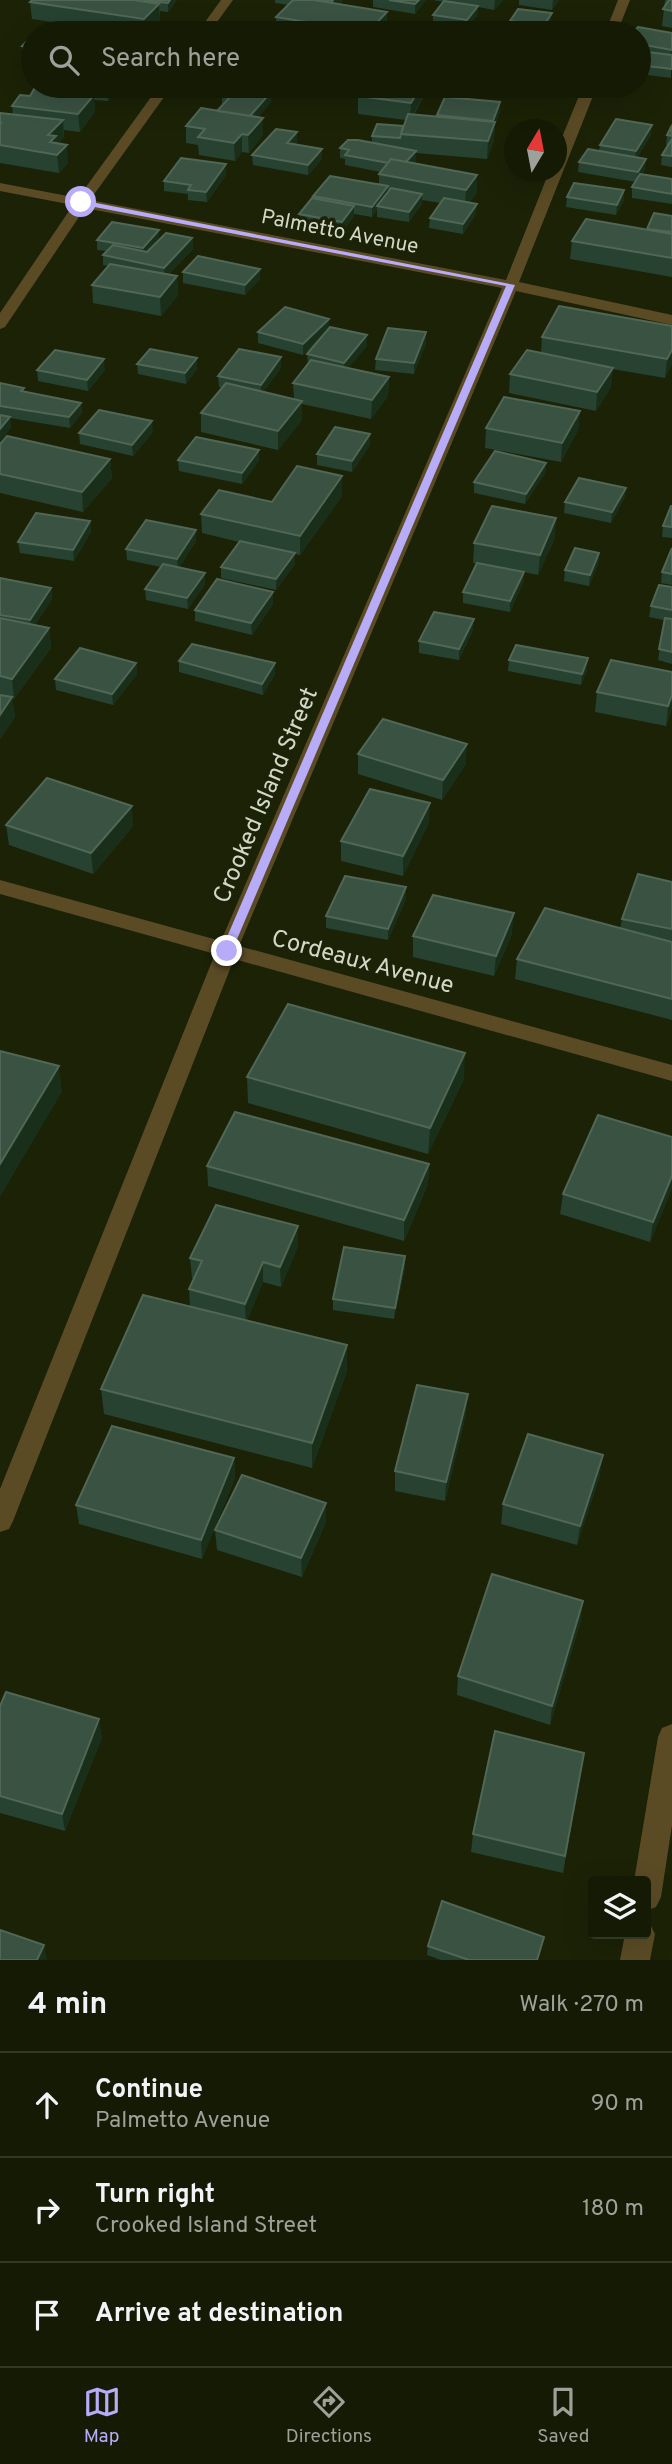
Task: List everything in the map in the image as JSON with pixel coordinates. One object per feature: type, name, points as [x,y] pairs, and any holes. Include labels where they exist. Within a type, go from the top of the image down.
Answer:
[{"type":"street","points":[[212,21],[227,0]]},
{"type":"street","points":[[616,21],[624,0]]},
{"type":"street","points":[[1,322],[81,202],[156,98]]},
{"type":"street","name":"Crooked Island Street","points":[[567,144],[585,98]]},
{"type":"street","name":"Crooked Island Street","points":[[0,1521],[227,951],[511,285],[552,182]]},
{"type":"street","name":"Palmetto Avenue","points":[[0,187],[511,285],[672,320]]},
{"type":"street","name":"Cordeaux Avenue","points":[[0,887],[672,1073]]},
{"type":"street","points":[[649,1876],[672,1737]]},
{"type":"street","points":[[635,1960],[639,1939]]},
{"type":"building","points":[[134,0],[159,4],[144,19],[30,2]]},
{"type":"building","points":[[143,0],[170,0],[168,3]]},
{"type":"building","points":[[293,0],[314,0],[387,12],[378,21],[301,21],[276,17]]},
{"type":"building","points":[[389,0],[419,0],[415,4]]},
{"type":"building","points":[[669,0],[672,0],[672,11],[663,9]]},
{"type":"building","points":[[444,1],[478,6],[467,20],[433,15]]},
{"type":"building","points":[[518,9],[552,13],[547,21],[510,21]]},
{"type":"building","points":[[651,29],[672,33],[672,50],[651,46]]},
{"type":"building","points":[[651,52],[672,55],[672,69],[651,66]]},
{"type":"building","points":[[20,95],[21,98],[91,98],[78,114],[12,106]]},
{"type":"building","points":[[229,98],[266,98],[250,116],[217,111]]},
{"type":"building","points":[[373,98],[414,98],[411,103]]},
{"type":"building","points":[[445,98],[500,102],[493,121],[437,115]]},
{"type":"building","points":[[201,108],[263,118],[248,135],[242,134],[234,143],[198,137],[205,129],[186,126]]},
{"type":"building","points":[[0,113],[63,120],[48,135],[56,136],[50,142],[67,145],[57,155],[0,145]]},
{"type":"building","points":[[408,114],[495,122],[488,141],[401,134]]},
{"type":"building","points":[[616,119],[652,125],[636,151],[600,145]]},
{"type":"building","points":[[377,124],[403,126],[400,138],[372,136]]},
{"type":"building","points":[[276,129],[297,132],[287,143],[322,149],[308,165],[252,155]]},
{"type":"building","points":[[672,139],[672,156],[662,155]]},
{"type":"building","points":[[348,140],[416,151],[406,162],[391,159],[388,163],[345,155],[349,150],[340,148]]},
{"type":"building","points":[[588,149],[646,159],[638,172],[579,162]]},
{"type":"building","points":[[181,158],[226,164],[206,192],[188,190],[191,185],[164,181]]},
{"type":"building","points":[[391,159],[477,175],[466,190],[379,174]]},
{"type":"building","points":[[640,174],[672,179],[672,194],[632,187]]},
{"type":"building","points":[[330,176],[388,186],[372,207],[313,196]]},
{"type":"building","points":[[574,183],[624,190],[617,205],[567,197]]},
{"type":"building","points":[[391,188],[422,194],[409,212],[377,206]]},
{"type":"building","points":[[312,198],[354,206],[342,222],[299,214]]},
{"type":"building","points":[[444,198],[477,204],[463,224],[430,218]]},
{"type":"building","points":[[654,213],[672,216],[672,232],[647,229]]},
{"type":"building","points":[[586,219],[672,234],[672,258],[572,241]]},
{"type":"building","points":[[112,222],[159,230],[143,248],[97,240]]},
{"type":"building","points":[[166,233],[192,238],[164,268],[103,255],[113,245],[147,252]]},
{"type":"building","points":[[198,256],[260,269],[245,285],[183,272]]},
{"type":"building","points":[[110,264],[177,276],[160,297],[92,285]]},
{"type":"building","points":[[559,306],[672,326],[672,350],[667,359],[542,337]]},
{"type":"building","points":[[285,307],[329,319],[303,344],[258,332]]},
{"type":"building","points":[[330,327],[367,335],[344,363],[307,354]]},
{"type":"building","points":[[388,328],[426,332],[414,363],[376,359]]},
{"type":"building","points":[[150,349],[197,358],[185,373],[137,364]]},
{"type":"building","points":[[239,349],[281,357],[261,385],[218,376]]},
{"type":"building","points":[[55,350],[104,359],[87,380],[37,370]]},
{"type":"building","points":[[527,350],[613,368],[597,392],[510,374]]},
{"type":"building","points":[[311,360],[389,377],[372,400],[293,383]]},
{"type":"building","points":[[0,383],[24,388],[21,391],[81,403],[69,417],[0,406]]},
{"type":"building","points":[[226,383],[302,401],[278,431],[201,413]]},
{"type":"building","points":[[504,397],[580,411],[562,443],[486,428]]},
{"type":"building","points":[[99,410],[152,421],[132,445],[79,433]]},
{"type":"building","points":[[0,415],[10,417],[0,429]]},
{"type":"building","points":[[335,427],[370,434],[352,461],[317,454]]},
{"type":"building","points":[[7,436],[110,459],[82,492],[0,474],[0,444]]},
{"type":"building","points":[[196,437],[259,450],[242,473],[178,460]]},
{"type":"building","points":[[495,451],[546,463],[526,494],[474,482]]},
{"type":"building","points":[[297,466],[342,476],[300,536],[201,514],[219,490],[272,502]]},
{"type":"building","points":[[579,478],[626,488],[612,512],[565,502]]},
{"type":"building","points":[[492,506],[556,518],[540,555],[474,543]]},
{"type":"building","points":[[671,506],[672,527],[663,526]]},
{"type":"building","points":[[36,513],[90,521],[73,550],[18,542]]},
{"type":"building","points":[[146,520],[196,530],[177,559],[126,549]]},
{"type":"building","points":[[240,541],[295,553],[276,579],[221,567]]},
{"type":"building","points":[[575,548],[599,553],[590,575],[565,570]]},
{"type":"building","points":[[672,548],[672,574],[662,572]]},
{"type":"building","points":[[477,563],[524,572],[510,601],[463,592]]},
{"type":"building","points":[[163,564],[205,573],[187,598],[145,589]]},
{"type":"building","points":[[0,578],[51,588],[30,620],[0,615]]},
{"type":"building","points":[[217,579],[273,592],[251,623],[195,610]]},
{"type":"building","points":[[659,585],[672,587],[672,610],[651,606]]},
{"type":"building","points":[[434,612],[474,619],[459,649],[419,641]]},
{"type":"building","points":[[0,618],[49,628],[12,679],[0,676]]},
{"type":"building","points":[[665,618],[672,619],[672,652],[659,649]]},
{"type":"building","points":[[192,644],[275,663],[262,684],[179,661]]},
{"type":"building","points":[[516,645],[588,658],[582,674],[509,660]]},
{"type":"building","points":[[80,648],[136,663],[112,694],[55,679]]},
{"type":"building","points":[[611,660],[672,672],[672,695],[668,706],[597,692]]},
{"type":"building","points":[[0,695],[12,697],[0,715]]},
{"type":"building","points":[[383,719],[467,744],[443,780],[358,754]]},
{"type":"building","points":[[47,778],[132,806],[91,853],[6,825]]},
{"type":"building","points":[[370,789],[430,803],[403,856],[341,841]]},
{"type":"building","points":[[638,874],[672,882],[672,929],[622,919]]},
{"type":"building","points":[[345,876],[406,887],[388,929],[326,916]]},
{"type":"building","points":[[433,895],[514,913],[496,956],[413,936]]},
{"type":"building","points":[[545,908],[672,942],[672,999],[517,959]]},
{"type":"building","points":[[288,1004],[465,1053],[430,1128],[247,1077]]},
{"type":"building","points":[[0,1051],[59,1066],[0,1164]]},
{"type":"building","points":[[235,1112],[429,1164],[404,1220],[207,1166]]},
{"type":"building","points":[[598,1115],[672,1137],[672,1176],[653,1222],[563,1194]]},
{"type":"building","points":[[216,1205],[298,1226],[280,1267],[263,1262],[245,1304],[189,1289],[202,1261],[190,1258]]},
{"type":"building","points":[[344,1247],[405,1256],[395,1308],[333,1299]]},
{"type":"building","points":[[143,1295],[347,1345],[312,1443],[101,1389]]},
{"type":"building","points":[[417,1385],[468,1394],[446,1482],[395,1471]]},
{"type":"building","points":[[112,1426],[234,1458],[201,1540],[76,1505]]},
{"type":"building","points":[[528,1434],[603,1455],[580,1526],[503,1504]]},
{"type":"building","points":[[242,1475],[326,1503],[301,1558],[215,1530]]},
{"type":"building","points":[[492,1574],[583,1601],[552,1706],[458,1676]]},
{"type":"building","points":[[6,1692],[99,1719],[62,1814],[0,1796],[0,1706]]},
{"type":"building","points":[[495,1731],[584,1753],[565,1856],[473,1834]]},
{"type":"building","points":[[442,1901],[544,1937],[537,1960],[469,1960],[428,1946]]},
{"type":"building","points":[[0,1930],[44,1945],[37,1960],[0,1960]]},
{"type":"route","points":[[81,202],[511,285],[227,951]]}]
